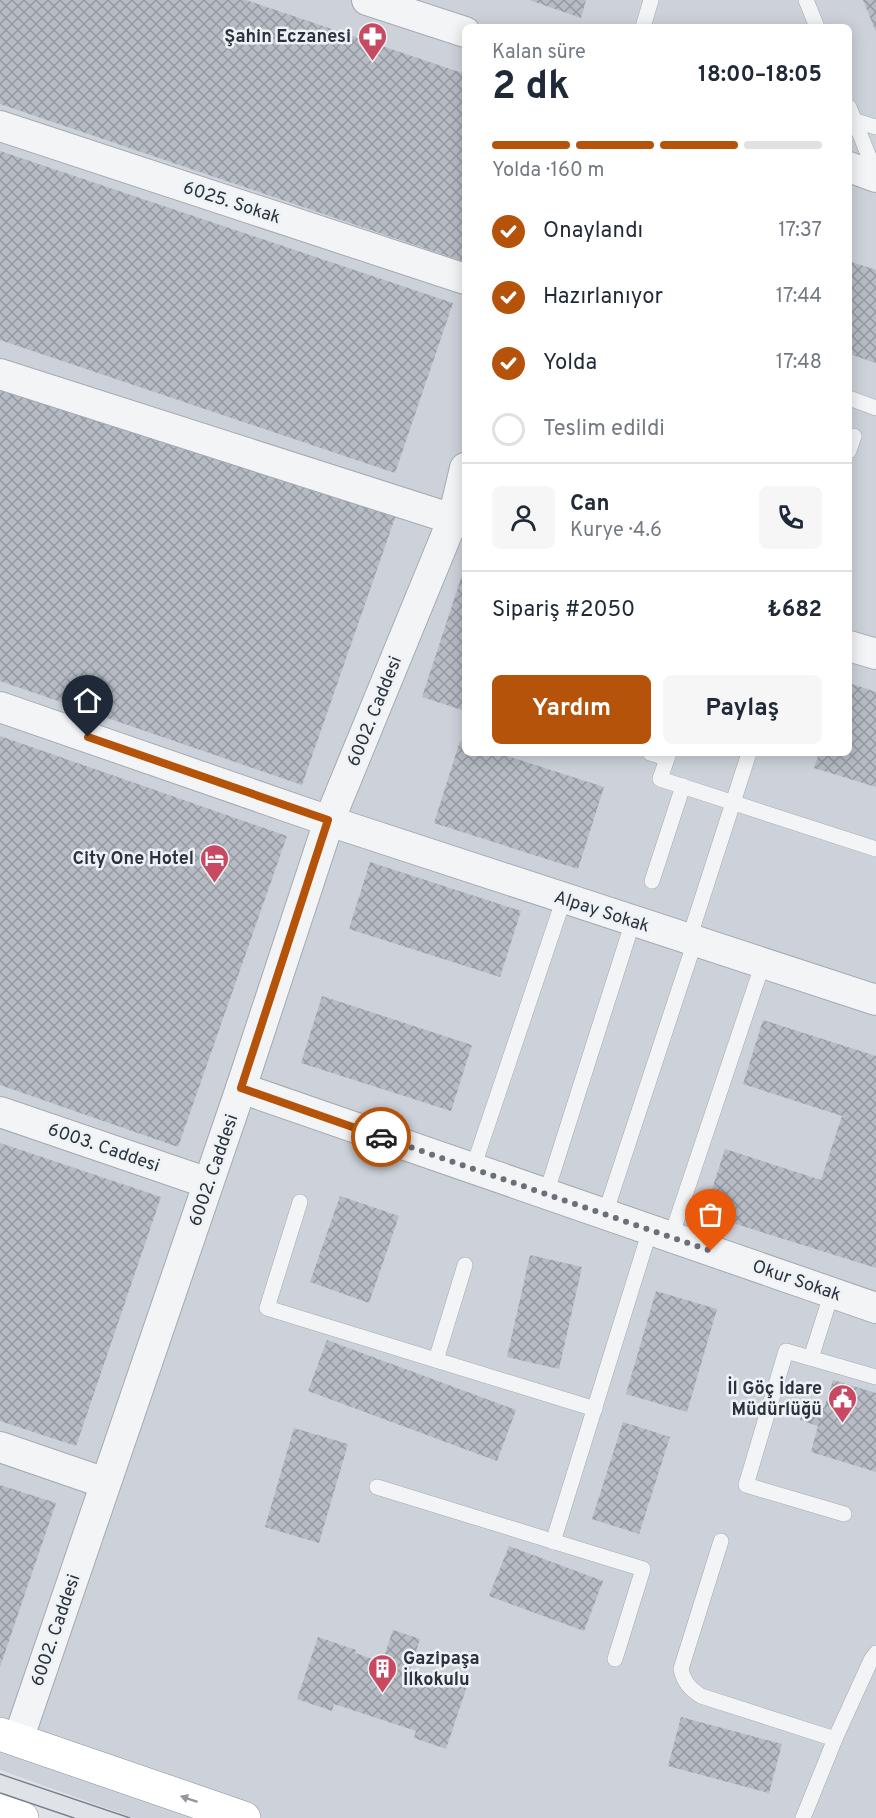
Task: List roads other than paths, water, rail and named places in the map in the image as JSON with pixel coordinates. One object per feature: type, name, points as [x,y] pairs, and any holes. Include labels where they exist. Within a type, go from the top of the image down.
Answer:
[{"type":"highway","points":[[9,1737],[244,1818]]},
{"type":"highway","points":[[0,1810],[22,1818]]},
{"type":"street","points":[[367,0],[462,31]]},
{"type":"street","name":"6025. Sokak","points":[[0,126],[462,278]]},
{"type":"street","points":[[852,168],[876,175]]},
{"type":"street","points":[[0,374],[459,521]]},
{"type":"street","name":"6002. Caddesi","points":[[9,1737],[105,1483],[241,1088],[328,820],[459,521],[462,494]]},
{"type":"street","points":[[852,647],[876,654]]},
{"type":"street","name":"Alpay Sokak","points":[[0,707],[328,820],[876,1000]]},
{"type":"street","name":"Okur Sokak","points":[[241,1088],[876,1308]]},
{"type":"street","name":"6003. Caddesi","points":[[0,1112],[208,1183]]},
{"type":"street","points":[[0,1448],[105,1483]]},
{"type":"lane","points":[[644,24],[651,0]]},
{"type":"lane","points":[[806,0],[815,24]]},
{"type":"lane","points":[[852,116],[876,128]]},
{"type":"lane","points":[[852,118],[876,175]]},
{"type":"lane","points":[[852,399],[876,408]]},
{"type":"lane","points":[[852,442],[854,436]]},
{"type":"lane","points":[[668,756],[660,779],[876,849]]},
{"type":"lane","points":[[605,1214],[748,756]]},
{"type":"lane","points":[[652,881],[683,786]]},
{"type":"lane","points":[[473,1168],[564,898]]},
{"type":"lane","points":[[546,1194],[633,921]]},
{"type":"lane","points":[[553,1542],[595,1409],[763,963]]},
{"type":"lane","points":[[300,1202],[267,1308],[595,1409]]},
{"type":"lane","points":[[436,1360],[465,1265]]},
{"type":"lane","points":[[811,1358],[832,1292]]},
{"type":"lane","points":[[844,1514],[746,1485],[786,1351],[876,1377]]},
{"type":"lane","points":[[377,1487],[643,1569],[615,1659]]},
{"type":"lane","points":[[721,1541],[681,1669],[684,1680],[701,1696],[835,1739]]},
{"type":"lane","points":[[803,1818],[835,1739],[876,1653]]},
{"type":"tram line","points":[[0,1774],[130,1818]]},
{"type":"tram line","points":[[0,1793],[74,1818]]},
{"type":"place","name":"Şahin Eczanesi","points":[[372,62]]},
{"type":"place","name":"City One Hotel","points":[[215,884]]},
{"type":"place","name":"İl Göç İdare Müdürlüğü","points":[[843,1424]]},
{"type":"place","name":"Gazipaşa İlkokulu","points":[[382,1694]]}]
